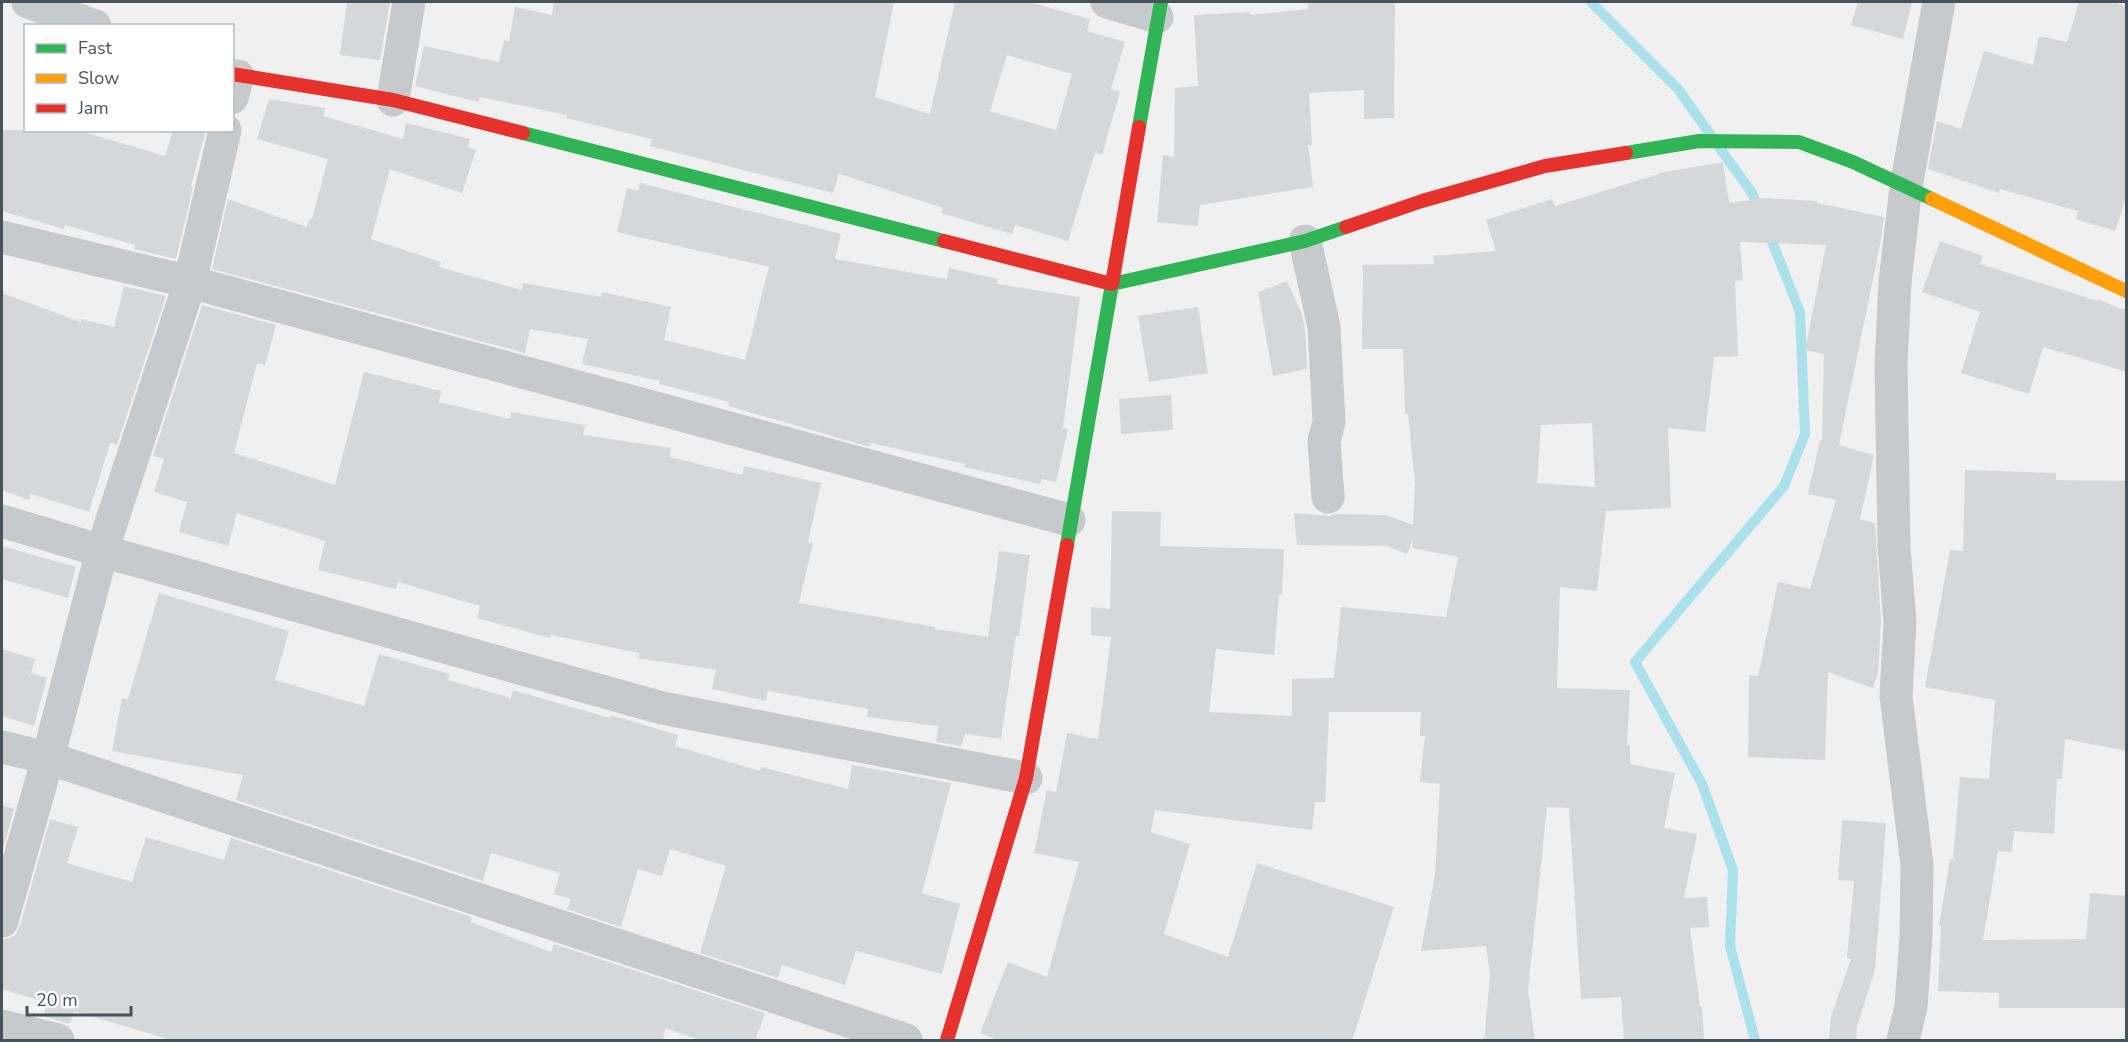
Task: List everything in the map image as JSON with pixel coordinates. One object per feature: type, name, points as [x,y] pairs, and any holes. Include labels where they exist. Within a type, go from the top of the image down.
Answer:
[{"type":"street","points":[[28,2],[89,24]]},
{"type":"street","points":[[393,100],[409,2]]},
{"type":"street","points":[[947,1041],[1026,778],[1159,9],[1107,2]]},
{"type":"street","points":[[1912,1040],[1912,995],[1917,936],[1917,865],[1896,696],[1900,622],[1894,546],[1891,365],[1895,282],[1906,187],[1939,2]]},
{"type":"street","points":[[234,83],[393,100],[1112,284],[1305,241],[1422,201],[1545,166],[1699,141],[1799,142],[1853,162],[2127,291]]},
{"type":"street","points":[[2,921],[48,758],[102,551],[189,282],[225,132]]},
{"type":"street","points":[[2,237],[189,282],[1069,520]]},
{"type":"street","points":[[1305,241],[1324,327],[1329,422],[1324,441],[1328,496]]},
{"type":"street","points":[[2,520],[102,551],[662,708],[1026,778]]},
{"type":"street","points":[[2,747],[48,758],[906,1041]]},
{"type":"street","points":[[2,1026],[58,1041]]},
{"type":"building","points":[[347,2],[390,2],[380,60],[340,55]]},
{"type":"building","points":[[554,2],[894,2],[875,97],[930,114],[955,2],[1029,2],[1090,19],[1087,31],[1125,42],[1111,89],[1120,92],[1102,155],[1095,153],[1068,241],[1015,225],[1012,234],[941,213],[943,208],[839,174],[833,193],[650,146],[652,139],[566,118],[567,115],[480,97],[478,102],[415,86],[424,46],[499,62],[504,40],[509,41],[515,7],[552,15]],"holes":[[[1007,55],[1072,74],[1056,130],[990,111]]]},
{"type":"building","points":[[1308,2],[1395,2],[1394,118],[1364,119],[1364,90],[1309,93],[1312,145],[1308,145],[1313,187],[1200,205],[1198,226],[1157,222],[1163,155],[1174,157],[1175,88],[1198,86],[1194,15],[1250,12],[1250,15],[1308,9]]},
{"type":"building","points":[[1858,2],[1912,2],[1903,39],[1851,25]]},
{"type":"building","points":[[2079,2],[2111,2],[2127,6],[2127,194],[2115,231],[2076,219],[2078,211],[2000,189],[1999,193],[1928,169],[1937,121],[1961,129],[1984,51],[2033,65],[2039,36],[2067,42]]},
{"type":"building","points":[[269,99],[325,108],[323,116],[403,139],[406,123],[470,139],[468,147],[476,150],[462,193],[390,169],[371,239],[441,262],[439,267],[522,290],[523,283],[601,297],[602,292],[671,307],[664,340],[745,360],[769,267],[617,232],[627,188],[638,191],[640,183],[841,234],[835,259],[947,279],[949,268],[998,279],[997,284],[1080,297],[1063,428],[1068,429],[1056,482],[1041,479],[1040,484],[871,443],[870,447],[728,406],[729,402],[659,384],[660,381],[582,364],[588,339],[530,329],[525,353],[212,269],[228,199],[307,227],[310,218],[312,219],[328,159],[257,139]]},
{"type":"building","points":[[2,130],[84,132],[165,156],[172,132],[205,132],[191,186],[193,187],[176,259],[134,249],[135,245],[65,225],[64,229],[2,211]]},
{"type":"building","points":[[1723,162],[1729,203],[1763,198],[1817,201],[1817,203],[1884,217],[1839,445],[1874,455],[1860,519],[1875,523],[1881,622],[1878,673],[1873,688],[1828,672],[1825,760],[1748,757],[1749,675],[1758,676],[1778,582],[1810,589],[1836,500],[1808,494],[1820,440],[1822,440],[1824,354],[1805,350],[1826,245],[1740,242],[1743,280],[1735,281],[1738,356],[1714,357],[1705,432],[1668,428],[1671,508],[1606,511],[1597,591],[1560,587],[1557,688],[1630,690],[1627,745],[1630,745],[1630,764],[1675,773],[1664,828],[1697,834],[1684,898],[1707,897],[1709,927],[1690,928],[1700,1007],[1702,1007],[1704,1041],[1624,1041],[1621,997],[1581,999],[1569,808],[1547,807],[1528,990],[1535,1041],[1484,1041],[1490,976],[1486,946],[1421,951],[1435,875],[1440,784],[1420,782],[1425,736],[1420,736],[1421,712],[1329,712],[1325,802],[1315,802],[1312,830],[1155,810],[1151,832],[1190,844],[1164,934],[1228,957],[1257,863],[1394,907],[1352,1041],[1000,1041],[980,1033],[1008,962],[1047,977],[1079,862],[1034,853],[1047,790],[1056,792],[1067,733],[1098,739],[1111,637],[1091,635],[1091,607],[1110,609],[1112,511],[1161,512],[1160,546],[1284,549],[1282,595],[1279,595],[1274,655],[1216,649],[1209,712],[1292,716],[1292,679],[1334,678],[1341,607],[1446,617],[1458,557],[1412,548],[1413,539],[1407,554],[1387,546],[1297,545],[1294,513],[1329,516],[1335,514],[1386,515],[1413,525],[1415,484],[1408,414],[1405,414],[1403,349],[1362,349],[1363,265],[1434,264],[1433,256],[1496,251],[1486,220],[1552,199],[1555,206],[1659,173]],"holes":[[[1592,423],[1595,487],[1537,483],[1541,425]]]},
{"type":"building","points":[[1940,241],[1983,256],[1980,264],[2098,301],[2099,299],[2127,310],[2127,372],[2043,347],[2029,394],[1961,373],[1980,312],[1922,292]]},
{"type":"building","points":[[1287,281],[1302,314],[1307,369],[1273,376],[1258,292]]},
{"type":"building","points":[[124,286],[166,296],[117,445],[110,443],[89,512],[31,494],[29,500],[2,490],[2,293],[81,322],[81,319],[114,327]]},
{"type":"building","points":[[202,305],[276,325],[265,365],[257,363],[234,453],[335,485],[364,372],[441,391],[439,402],[510,419],[511,412],[585,425],[583,435],[671,448],[670,457],[742,475],[744,466],[821,483],[808,542],[813,543],[799,603],[988,637],[999,551],[1030,555],[1001,739],[965,734],[961,746],[936,742],[938,726],[867,717],[868,709],[768,691],[766,701],[712,689],[716,670],[638,658],[639,653],[551,635],[550,638],[477,618],[480,606],[398,582],[396,589],[318,570],[325,541],[237,513],[228,546],[179,532],[187,502],[154,492],[164,459],[153,456]]},
{"type":"building","points":[[1198,307],[1208,373],[1149,382],[1138,316]]},
{"type":"building","points":[[1171,395],[1173,430],[1121,434],[1119,399]]},
{"type":"building","points":[[1965,470],[2056,473],[2056,480],[2127,481],[2127,751],[2065,739],[2062,779],[2057,779],[2054,834],[2014,831],[2012,852],[1998,851],[1983,940],[2086,939],[2090,893],[2127,896],[2127,1008],[1999,1008],[1999,993],[1938,991],[1941,926],[1939,926],[1950,859],[1953,859],[1960,777],[1989,779],[1995,700],[1925,687],[1950,550],[1963,551]]},
{"type":"building","points":[[2,546],[76,567],[68,598],[2,579]]},
{"type":"building","points":[[159,593],[289,631],[275,680],[364,706],[379,654],[450,674],[448,680],[511,698],[513,690],[678,735],[675,746],[760,771],[761,767],[848,789],[852,765],[951,783],[922,893],[960,904],[942,974],[856,951],[845,985],[782,965],[778,978],[700,953],[726,866],[670,849],[662,876],[638,869],[621,927],[567,909],[571,899],[554,894],[560,873],[491,853],[483,881],[236,800],[243,775],[112,751],[122,698],[128,699]]},
{"type":"building","points":[[2,649],[35,659],[31,673],[47,678],[34,726],[2,716]]},
{"type":"building","points":[[2,805],[14,809],[2,854]]},
{"type":"building","points":[[50,819],[78,827],[67,863],[132,882],[146,837],[224,860],[231,838],[472,917],[471,922],[551,952],[554,944],[765,1013],[755,1041],[703,1041],[665,1028],[663,1041],[174,1041],[74,1011],[70,1024],[43,1016],[47,1003],[2,989],[2,939],[15,935],[20,926]]},
{"type":"building","points":[[1842,820],[1886,823],[1875,970],[1857,1026],[1856,1041],[1829,1041],[1831,1016],[1851,959],[1847,958],[1854,881],[1838,880]]},
{"type":"waterway","points":[[1591,2],[1678,89],[1710,134]]},
{"type":"waterway","points":[[1719,147],[1752,193],[1760,212]]},
{"type":"waterway","points":[[1755,1040],[1730,946],[1733,870],[1702,784],[1635,662],[1784,486],[1805,434],[1800,312],[1767,229]]},
{"type":"traffic: fast","points":[[1139,127],[1161,2]]},
{"type":"traffic: fast","points":[[523,133],[944,241]]},
{"type":"traffic: fast","points":[[1626,153],[1699,141],[1799,142],[1853,162],[1932,199]]},
{"type":"traffic: fast","points":[[1067,545],[1112,284],[1305,241],[1346,227]]},
{"type":"traffic: slow","points":[[1932,199],[2126,291]]},
{"type":"traffic: jam","points":[[234,74],[393,100],[523,133]]},
{"type":"traffic: jam","points":[[944,241],[1112,284],[1139,127]]},
{"type":"traffic: jam","points":[[1346,227],[1422,201],[1545,166],[1626,153]]},
{"type":"traffic: jam","points":[[947,1040],[1026,778],[1067,545]]}]
